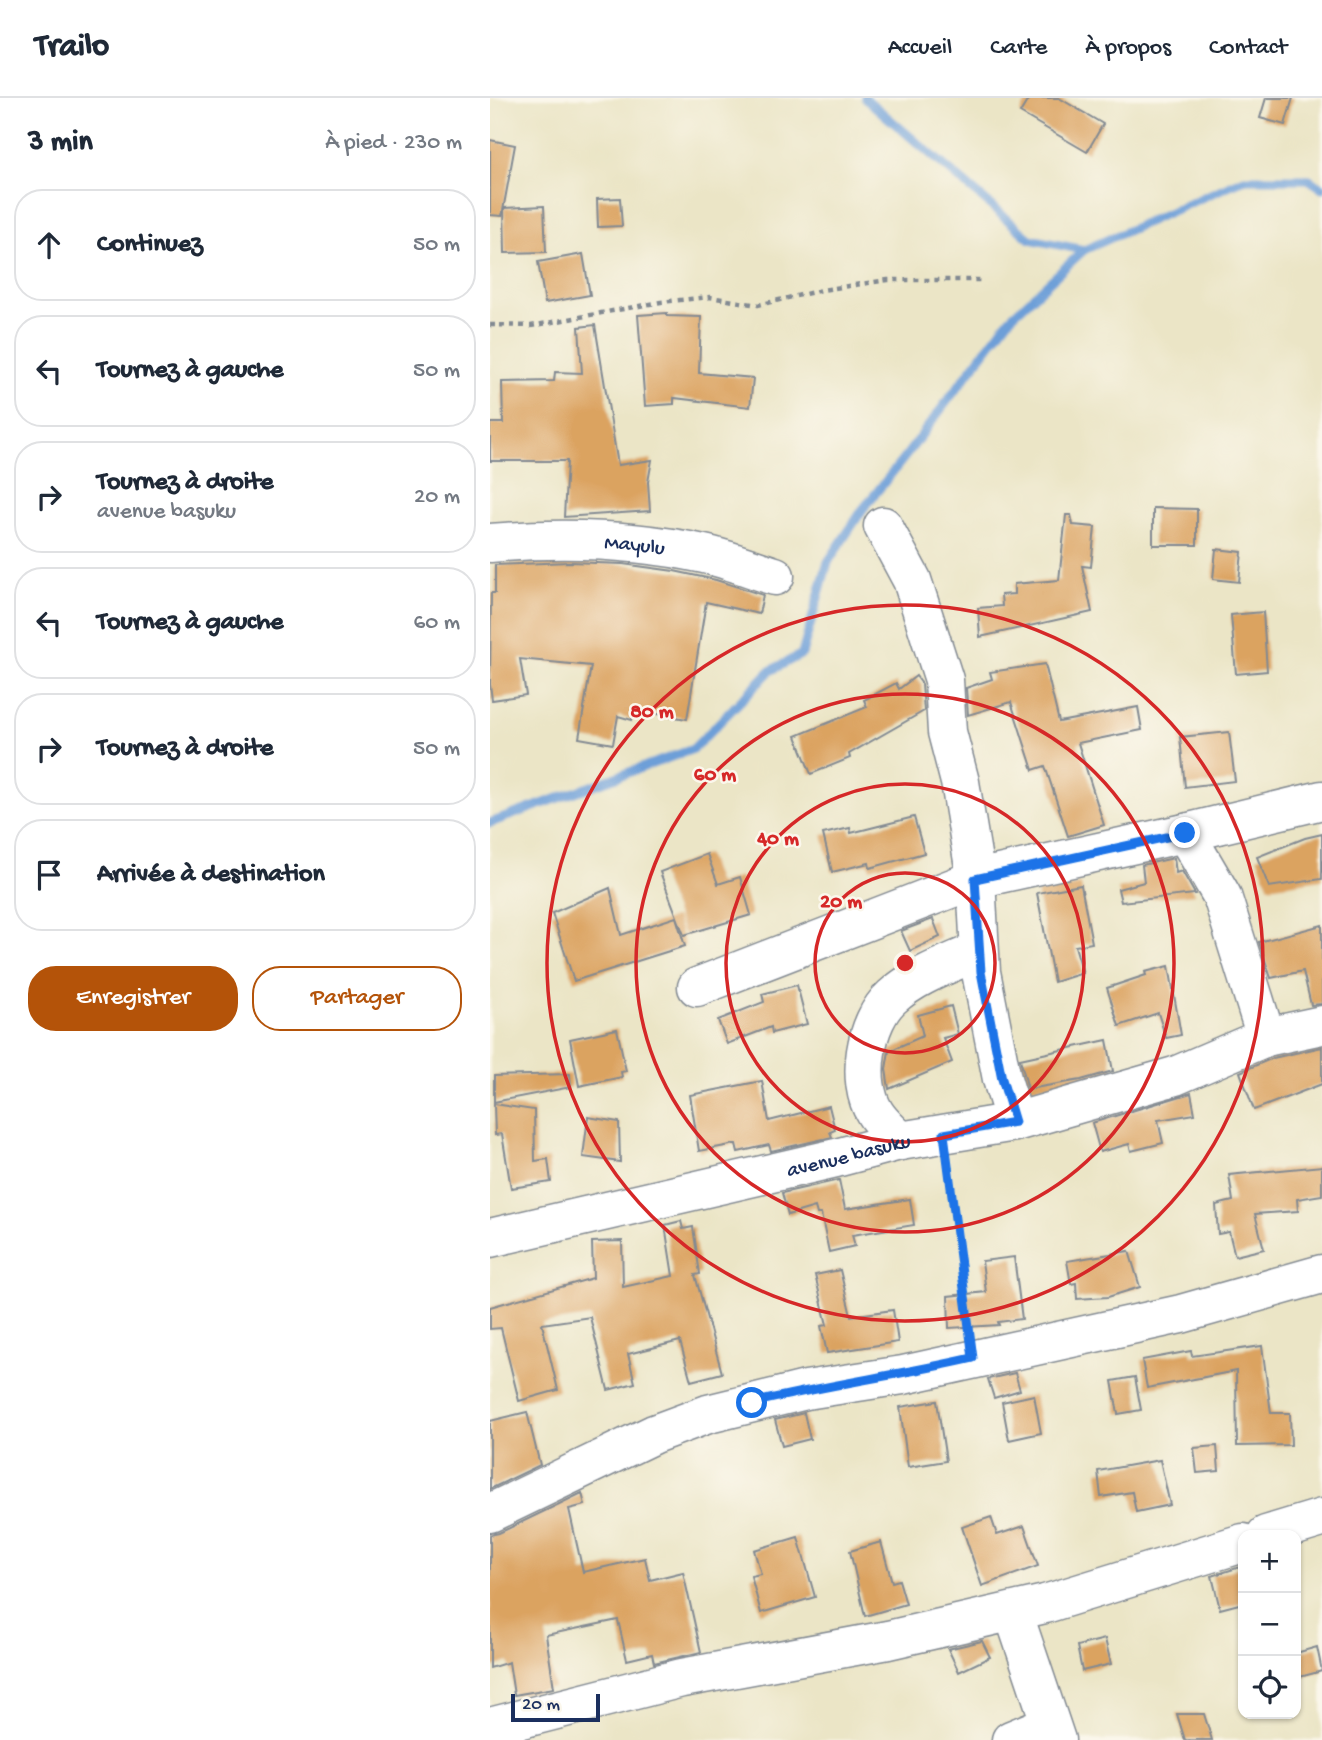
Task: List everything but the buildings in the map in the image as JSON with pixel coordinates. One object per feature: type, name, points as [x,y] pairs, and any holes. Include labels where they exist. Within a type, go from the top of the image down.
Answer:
[{"type":"street","points":[[883,526],[912,580],[944,680],[947,733],[960,782],[975,879],[978,951],[1002,1079],[1015,1122]]},
{"type":"street","name":"Mayulu","points":[[490,543],[559,540],[630,543],[704,554],[775,576]]},
{"type":"street","points":[[697,987],[975,879],[1322,800]]},
{"type":"street","points":[[1185,833],[1223,896],[1266,1037]]},
{"type":"street","points":[[901,1141],[874,1112],[865,1086],[865,1056],[873,1025],[890,998],[916,980],[978,951]]},
{"type":"street","name":"avenue basuku","points":[[490,1238],[901,1141],[1015,1122],[1175,1076],[1266,1037],[1322,1025]]},
{"type":"street","points":[[490,1513],[654,1434],[708,1414],[806,1390],[903,1374],[1181,1314],[1322,1274]]},
{"type":"street","points":[[1282,1530],[1322,1518]]},
{"type":"street","points":[[490,1727],[682,1678],[888,1640],[1013,1612],[1101,1588],[1238,1545]]},
{"type":"street","points":[[1011,1740],[1053,1732],[1013,1612]]},
{"type":"path","points":[[490,326],[531,326],[662,302],[710,297],[758,305],[822,290],[888,280],[981,280]]},
{"type":"path","points":[[944,1134],[973,1358]]},
{"type":"waterway","points":[[865,98],[1030,239],[1084,250],[1244,179],[1308,179],[1322,188]]},
{"type":"waterway","points":[[490,823],[693,749],[770,671],[802,654],[828,562],[863,509],[1010,318],[1084,250]]},
{"type":"route","points":[[752,1403],[973,1358],[944,1134],[1015,1122],[1002,1079],[981,972],[975,879],[1185,833]]}]
